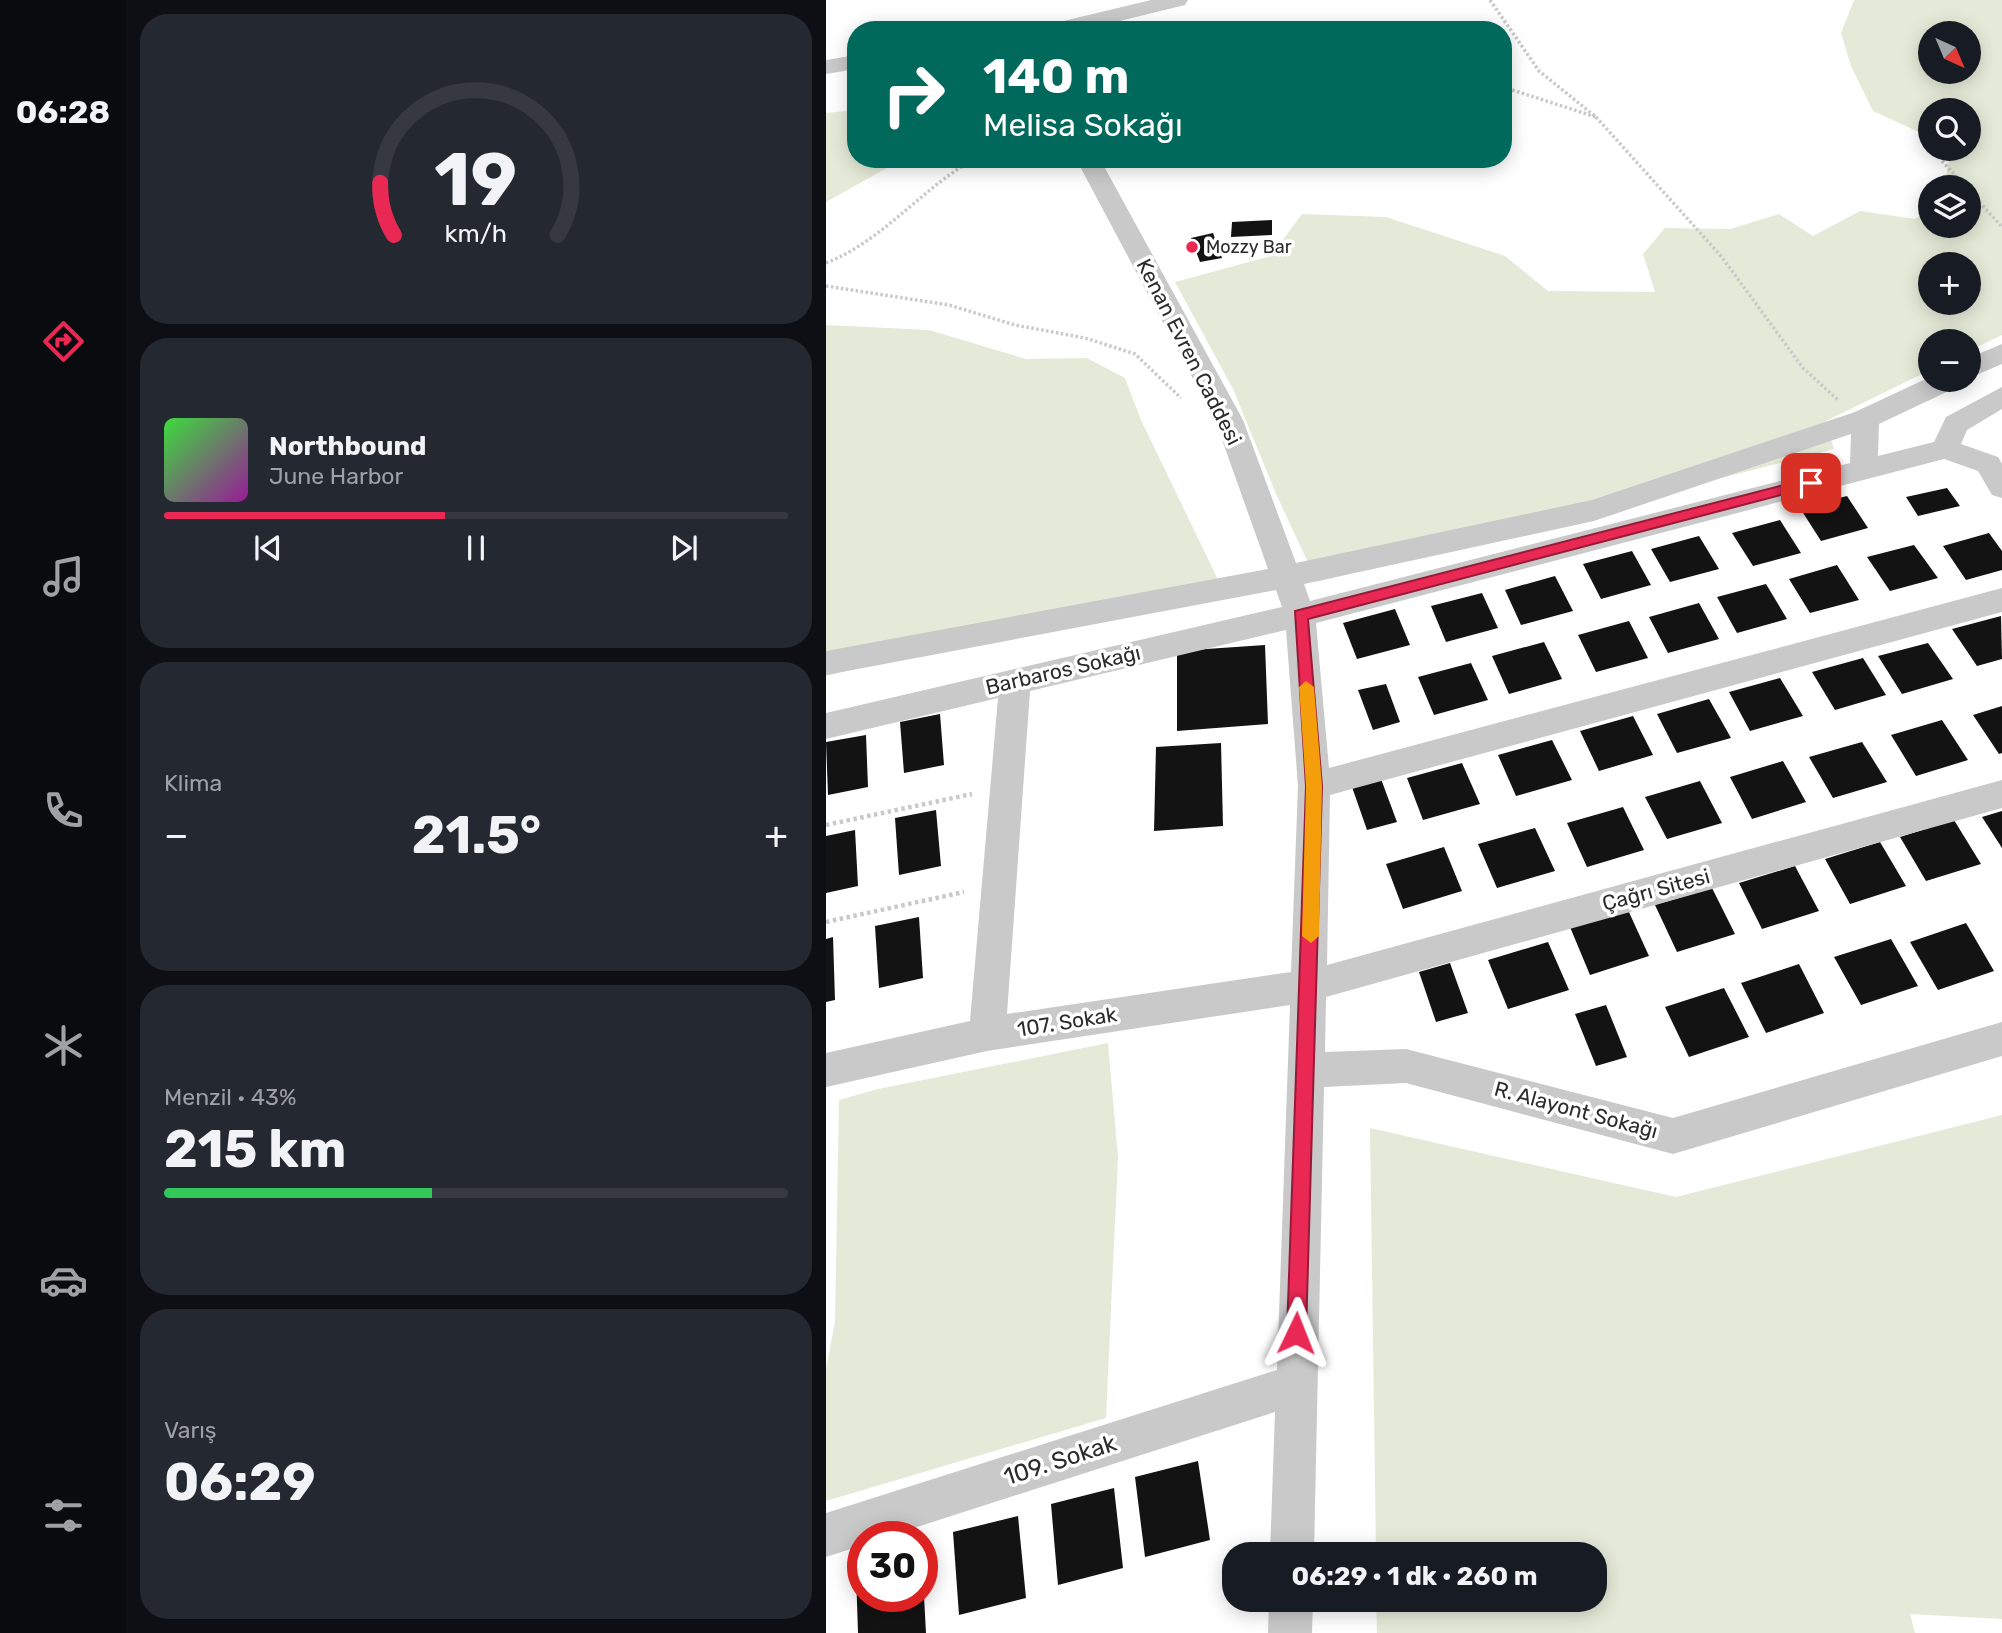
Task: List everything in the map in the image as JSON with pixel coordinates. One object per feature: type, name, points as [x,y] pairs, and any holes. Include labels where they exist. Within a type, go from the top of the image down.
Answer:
[{"type":"street","points":[[1092,21],[1177,0]]},
{"type":"street","points":[[826,67],[847,64]]},
{"type":"street","name":"Kenan Evren Caddesi","points":[[1093,168],[1229,420],[1300,615],[1314,786],[1294,1385],[1292,1542]]},
{"type":"street","points":[[1981,363],[2002,353]]},
{"type":"street","points":[[826,663],[909,645],[1286,577],[1594,510],[1865,419],[1922,392]]},
{"type":"street","points":[[2002,396],[1956,424],[1945,449],[1988,464],[2002,488]]},
{"type":"street","points":[[1864,469],[1865,419]]},
{"type":"street","name":"Barbaros Sokağı","points":[[826,726],[1300,615],[1945,449]]},
{"type":"street","points":[[1314,786],[2002,600]]},
{"type":"street","points":[[987,1034],[1015,681]]},
{"type":"street","name":"Çağrı Sitesi","points":[[1309,986],[2002,794]]},
{"type":"street","name":"107. Sokak","points":[[826,1070],[987,1034],[1309,986]]},
{"type":"street","name":"R. Alayont Sokağı","points":[[1306,1070],[1406,1066],[1673,1136],[2002,1039]]},
{"type":"street","name":"109. Sokak","points":[[826,1535],[1294,1385]]},
{"type":"street","points":[[1290,1633],[1291,1612]]},
{"type":"path","points":[[1490,0],[1504,21]]},
{"type":"path","points":[[1512,32],[1539,71],[1596,117],[1722,258],[1769,327],[1812,381],[1865,419]]},
{"type":"path","points":[[1512,89],[1596,117]]},
{"type":"path","points":[[1942,161],[1954,175]]},
{"type":"path","points":[[826,262],[839,259],[877,233],[962,168]]},
{"type":"path","points":[[1981,204],[2002,227]]},
{"type":"path","points":[[826,286],[949,305],[1014,325],[1085,338],[1135,354],[1185,403]]},
{"type":"path","points":[[826,825],[1007,786]]},
{"type":"path","points":[[826,922],[999,884]]},
{"type":"green space","points":[[1854,0],[2002,0],[2002,335],[1981,345],[1981,329],[1918,329],[1918,376],[1826,421],[1834,449],[1317,582],[1276,494],[1233,389],[1175,282],[1271,256],[1302,214],[1386,217],[1505,256],[1548,291],[1655,292],[1643,254],[1665,228],[1730,229],[1779,214],[1813,236],[1860,211],[1915,219],[1918,217],[1918,238],[1981,238],[1981,175],[1946,175],[1949,161],[1981,161],[1981,98],[1918,98],[1918,132],[1873,111],[1851,66],[1841,33]]},
{"type":"green space","points":[[847,111],[847,168],[887,168],[826,202],[826,113]]},
{"type":"green space","points":[[826,325],[929,330],[1026,359],[1087,358],[1125,378],[1141,420],[1224,592],[1023,628],[826,676]]},
{"type":"green space","points":[[1108,1043],[1118,1157],[1106,1418],[826,1501],[826,1368],[835,1322],[839,1100],[878,1089]]},
{"type":"green space","points":[[2002,1115],[2002,1619],[1910,1614],[1915,1633],[1377,1633],[1376,1612],[1607,1612],[1607,1542],[1376,1542],[1370,1128],[1676,1197]]},
{"type":"building","points":[[1272,220],[1272,235],[1231,237],[1232,222]]},
{"type":"building","points":[[1213,233],[1222,258],[1200,262],[1191,238]]},
{"type":"building","points":[[1947,488],[1960,506],[1918,516],[1906,497]]},
{"type":"building","points":[[1847,496],[1868,528],[1821,541],[1800,508]]},
{"type":"building","points":[[1780,520],[1801,553],[1753,566],[1732,533]]},
{"type":"building","points":[[1989,533],[2002,551],[2002,570],[1966,580],[1943,546]]},
{"type":"building","points":[[1699,536],[1719,569],[1670,582],[1651,549]]},
{"type":"building","points":[[1914,545],[1938,578],[1890,591],[1867,557]]},
{"type":"building","points":[[1632,551],[1651,585],[1601,599],[1583,564]]},
{"type":"building","points":[[1837,565],[1859,600],[1810,613],[1789,579]]},
{"type":"building","points":[[1555,576],[1573,611],[1521,625],[1505,590]]},
{"type":"building","points":[[1766,584],[1787,619],[1737,633],[1717,597]]},
{"type":"building","points":[[1482,593],[1498,628],[1446,642],[1431,606]]},
{"type":"building","points":[[1699,603],[1719,639],[1668,653],[1649,617]]},
{"type":"building","points":[[1395,609],[1410,645],[1357,659],[1343,623]]},
{"type":"building","points":[[2001,616],[2002,659],[1977,666],[1952,629]]},
{"type":"building","points":[[1629,621],[1648,658],[1596,672],[1578,635]]},
{"type":"building","points":[[1544,642],[1562,679],[1509,694],[1492,656]]},
{"type":"building","points":[[1928,643],[1953,679],[1902,694],[1878,656]]},
{"type":"building","points":[[1265,645],[1268,724],[1177,731],[1177,651]]},
{"type":"building","points":[[1863,658],[1886,695],[1835,710],[1812,672]]},
{"type":"building","points":[[1471,663],[1488,700],[1434,715],[1418,677]]},
{"type":"building","points":[[1780,678],[1803,716],[1750,731],[1729,692]]},
{"type":"building","points":[[1386,684],[1400,722],[1373,730],[1358,690]]},
{"type":"building","points":[[1709,699],[1731,738],[1677,753],[1657,714]]},
{"type":"building","points":[[2002,706],[2002,753],[1999,754],[1973,715]]},
{"type":"building","points":[[940,714],[944,765],[904,773],[900,722]]},
{"type":"building","points":[[1633,716],[1653,755],[1599,771],[1580,731]]},
{"type":"building","points":[[1942,720],[1968,760],[1916,776],[1891,735]]},
{"type":"building","points":[[866,735],[868,787],[828,795],[826,742]]},
{"type":"building","points":[[1552,740],[1572,780],[1516,796],[1498,755]]},
{"type":"building","points":[[1862,742],[1887,782],[1833,798],[1809,757]]},
{"type":"building","points":[[1221,743],[1223,826],[1154,831],[1156,747]]},
{"type":"building","points":[[1783,761],[1806,802],[1752,819],[1730,777]]},
{"type":"building","points":[[1462,763],[1480,804],[1423,820],[1407,778]]},
{"type":"building","points":[[1381,779],[1397,822],[1367,830],[1352,787]]},
{"type":"building","points":[[1700,781],[1722,823],[1667,839],[1645,797]]},
{"type":"building","points":[[1623,807],[1644,850],[1587,867],[1567,823]]},
{"type":"building","points":[[936,810],[941,866],[899,875],[895,818]]},
{"type":"building","points":[[2002,811],[2002,848],[1982,817]]},
{"type":"building","points":[[1954,820],[1981,864],[1926,881],[1900,837]]},
{"type":"building","points":[[1535,828],[1555,871],[1497,888],[1478,844]]},
{"type":"building","points":[[855,830],[858,886],[826,893],[826,836]]},
{"type":"building","points":[[1880,842],[1906,886],[1850,904],[1825,859]]},
{"type":"building","points":[[1444,847],[1462,891],[1403,909],[1386,864]]},
{"type":"building","points":[[1795,866],[1819,911],[1762,929],[1739,883]]},
{"type":"building","points":[[1712,888],[1735,934],[1677,952],[1655,905]]},
{"type":"building","points":[[1628,910],[1649,956],[1590,975],[1570,927]]},
{"type":"building","points":[[919,917],[923,978],[879,988],[875,926]]},
{"type":"building","points":[[1966,923],[1994,971],[1938,990],[1910,942]]},
{"type":"building","points":[[833,937],[835,1000],[826,1002],[826,939]]},
{"type":"building","points":[[1891,939],[1918,986],[1861,1005],[1834,957]]},
{"type":"building","points":[[1548,942],[1569,990],[1508,1009],[1488,960]]},
{"type":"building","points":[[1450,963],[1468,1013],[1436,1022],[1419,972]]},
{"type":"building","points":[[1799,964],[1824,1013],[1766,1033],[1741,983]]},
{"type":"building","points":[[1724,988],[1749,1037],[1689,1057],[1665,1007]]},
{"type":"building","points":[[1606,1005],[1627,1057],[1596,1066],[1575,1014]]},
{"type":"building","points":[[1198,1461],[1210,1540],[1145,1557],[1135,1477]]},
{"type":"building","points":[[1114,1488],[1123,1568],[1058,1585],[1051,1504]]},
{"type":"building","points":[[1018,1516],[1026,1598],[959,1615],[953,1532]]},
{"type":"building","points":[[857,1612],[925,1612],[926,1633],[858,1633]]},
{"type":"slow traffic","points":[[1306,687],[1314,786],[1311,936]]},
{"type":"place","name":"Mozzy Bar","points":[[1192,247]]},
{"type":"route","points":[[1296,1333],[1314,786],[1300,615],[1811,483]]}]
